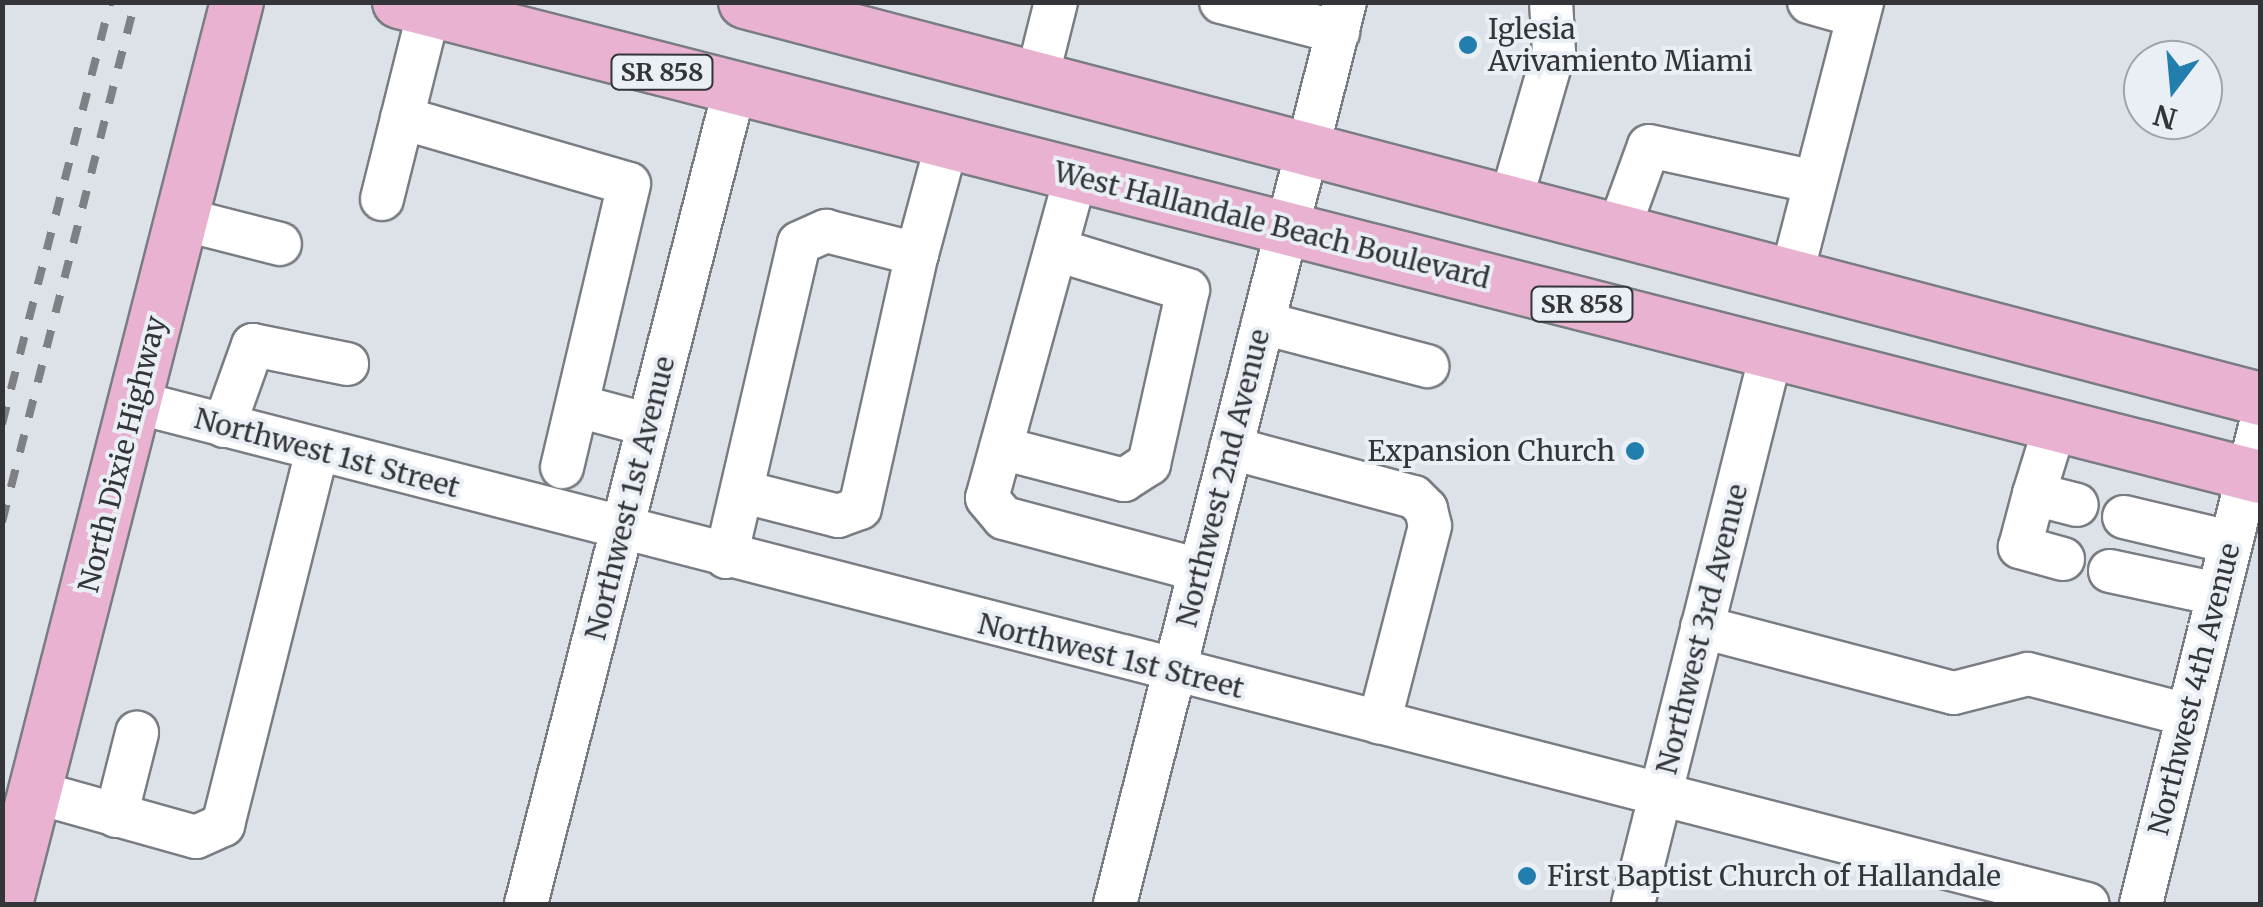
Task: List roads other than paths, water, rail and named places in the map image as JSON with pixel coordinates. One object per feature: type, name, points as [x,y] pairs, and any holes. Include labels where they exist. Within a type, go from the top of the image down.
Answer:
[{"type":"main road","name":"North Dixie Highway","points":[[6,904],[237,2]]},
{"type":"main road","points":[[753,3],[2260,399]]},
{"type":"main road","name":"West Hallandale Beach Boulevard","points":[[414,6],[734,91],[1288,226],[2055,426],[2256,460]]},
{"type":"street","points":[[1037,78],[1056,2]]},
{"type":"street","points":[[1220,2],[1342,17]]},
{"type":"street","points":[[1510,203],[1554,52],[1551,2]]},
{"type":"street","points":[[1791,277],[1860,9],[1808,2]]},
{"type":"street","points":[[382,199],[402,118],[414,6]]},
{"type":"street","name":"Northwest 2nd Avenue","points":[[1116,904],[1342,17]]},
{"type":"street","name":"Northwest 1st Avenue","points":[[526,904],[734,91]]},
{"type":"street","points":[[402,118],[628,184],[562,467]]},
{"type":"street","points":[[744,492],[838,516],[860,508],[917,254],[947,143]]},
{"type":"street","points":[[1618,231],[1649,146],[1814,182]]},
{"type":"street","points":[[1076,175],[988,498],[1004,518],[1200,570]]},
{"type":"street","points":[[182,219],[280,244]]},
{"type":"street","points":[[726,558],[800,244],[826,230],[917,254]]},
{"type":"street","points":[[1001,448],[1124,480],[1148,464],[1188,290],[1057,250]]},
{"type":"street","points":[[1263,322],[1427,366]]},
{"type":"street","points":[[224,426],[252,345],[347,364]]},
{"type":"street","name":"Northwest 3rd Avenue","points":[[1634,904],[1771,354]]},
{"type":"street","name":"Northwest 1st Street","points":[[135,402],[726,558],[2088,904]]},
{"type":"street","points":[[578,406],[649,425]]},
{"type":"street","points":[[2055,426],[2020,547],[2063,559]]},
{"type":"street","points":[[1231,448],[1414,497],[1426,509],[1430,526],[1379,723]]},
{"type":"street","points":[[34,792],[196,837],[223,825],[316,450]]},
{"type":"street","name":"Northwest 4th Avenue","points":[[2141,904],[2230,542],[2256,460]]},
{"type":"street","points":[[2034,494],[2076,505]]},
{"type":"street","points":[[2124,517],[2230,542]]},
{"type":"street","points":[[2110,570],[2217,594]]},
{"type":"street","points":[[1702,627],[1954,692],[2028,674],[2188,715]]},
{"type":"street","points":[[116,816],[137,733]]},
{"type":"railway","points":[[2,424],[110,2]]},
{"type":"railway","points":[[2,522],[135,2]]},
{"type":"place","name":"Iglesia Avivamiento Miami","points":[[1468,45]]},
{"type":"place","name":"Expansion Church","points":[[1635,451]]},
{"type":"place","name":"First Baptist Church of Hallandale","points":[[1527,876]]}]
